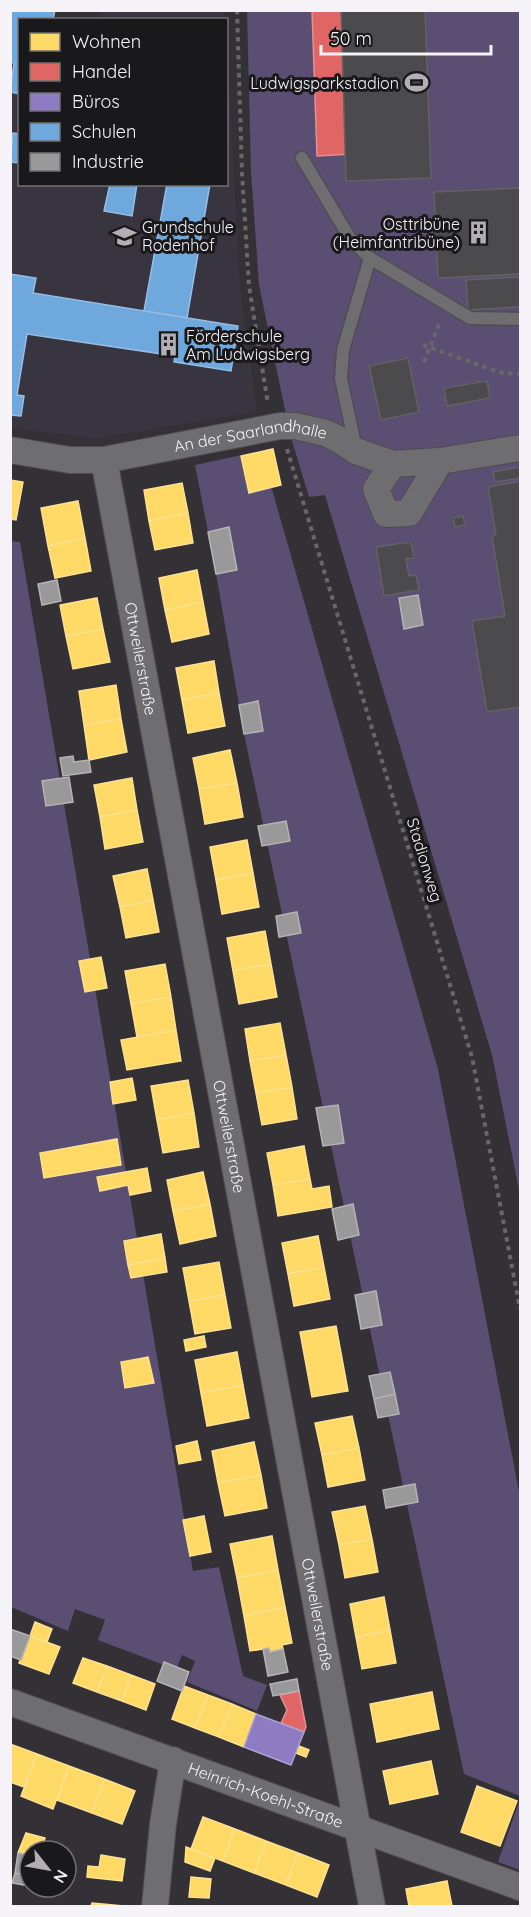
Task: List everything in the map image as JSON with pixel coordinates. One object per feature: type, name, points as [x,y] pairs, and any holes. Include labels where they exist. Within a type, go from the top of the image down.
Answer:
[{"type":"street","name":"An der Saarlandhalle","points":[[104,460],[276,426],[295,426],[326,434],[340,440],[356,452],[393,464],[440,461],[520,448]]},
{"type":"street","points":[[10,450],[70,460],[104,460]]},
{"type":"street","name":"Ottweilerstraße","points":[[104,460],[372,1906]]},
{"type":"street","points":[[393,464],[376,489],[386,514],[409,513],[440,461]]},
{"type":"street","name":"Heinrich-Koehl-Straße","points":[[10,1702],[520,1887]]},
{"type":"street","points":[[155,1906],[163,1824],[173,1760]]},
{"type":"lane","points":[[302,158],[351,240],[370,258],[470,318],[520,319]]},
{"type":"lane","points":[[356,452],[341,379],[343,350],[370,258]]},
{"type":"path","name":"Stadionweg","points":[[237,10],[242,173],[249,286],[276,426],[472,1057],[520,1309]]},
{"type":"path","points":[[424,362],[443,316]]},
{"type":"path","points":[[423,345],[502,373],[520,374]]},
{"type":"shaded area","name":"Grundschule Rodenhof","points":[[10,11],[55,11],[53,18],[18,18],[18,186],[228,186],[228,68],[240,287],[257,412],[95,439],[11,428]]},
{"type":"shaded area","points":[[99,11],[224,11],[225,18],[97,18]]},
{"type":"shaded area","points":[[247,11],[520,11],[520,1195],[492,1055],[325,495],[309,497],[290,434],[259,285],[251,172]]},
{"type":"shaded area","points":[[261,451],[438,1069],[520,1497],[520,1796],[464,1774],[244,734],[262,731],[258,702],[239,705],[216,574],[237,570],[228,527],[208,532],[195,465]]},
{"type":"shaded area","points":[[10,541],[20,542],[193,1571],[219,1567],[243,1676],[267,1685],[257,1711],[187,1682],[195,1661],[182,1655],[177,1667],[164,1665],[98,1640],[105,1620],[75,1609],[68,1631],[11,1607]]},
{"type":"shaded area","points":[[520,1799],[520,1870],[498,1862]]},
{"type":"building: Wohnen","points":[[273,449],[281,485],[249,493],[241,456]]},
{"type":"building: Wohnen","points":[[10,480],[23,482],[16,520],[10,519]]},
{"type":"building: Wohnen","points":[[182,483],[188,513],[149,521],[144,490]]},
{"type":"building: Wohnen","points":[[78,501],[85,538],[48,546],[41,508]]},
{"type":"building: Wohnen","points":[[188,513],[193,543],[155,550],[149,521]]},
{"type":"building: Wohnen","points":[[85,538],[91,571],[55,578],[48,546]]},
{"type":"building: Wohnen","points":[[197,570],[203,602],[165,610],[159,578]]},
{"type":"building: Wohnen","points":[[97,598],[103,629],[66,636],[60,605]]},
{"type":"building: Wohnen","points":[[203,602],[209,634],[172,642],[165,610]]},
{"type":"building: Wohnen","points":[[103,629],[110,662],[73,669],[66,636]]},
{"type":"building: Wohnen","points":[[214,661],[219,693],[182,700],[176,668]]},
{"type":"building: Wohnen","points":[[116,685],[121,719],[84,725],[79,691]]},
{"type":"building: Wohnen","points":[[219,693],[225,726],[188,733],[182,700]]},
{"type":"building: Wohnen","points":[[121,719],[127,752],[89,760],[84,725]]},
{"type":"building: Wohnen","points":[[230,750],[237,783],[199,789],[193,758]]},
{"type":"building: Wohnen","points":[[132,778],[137,810],[100,817],[94,785]]},
{"type":"building: Wohnen","points":[[237,783],[243,817],[205,824],[199,789]]},
{"type":"building: Wohnen","points":[[137,810],[143,842],[105,849],[100,817]]},
{"type":"building: Wohnen","points":[[247,840],[253,873],[216,880],[210,847]]},
{"type":"building: Wohnen","points":[[147,869],[153,900],[120,907],[113,876]]},
{"type":"building: Wohnen","points":[[253,873],[259,907],[222,914],[216,880]]},
{"type":"building: Wohnen","points":[[153,900],[159,932],[126,938],[120,907]]},
{"type":"building: Wohnen","points":[[265,931],[271,964],[233,971],[227,938]]},
{"type":"building: Wohnen","points":[[101,957],[107,988],[85,992],[79,961]]},
{"type":"building: Wohnen","points":[[165,964],[171,997],[131,1004],[125,971]]},
{"type":"building: Wohnen","points":[[271,964],[277,997],[239,1004],[233,971]]},
{"type":"building: Wohnen","points":[[171,997],[176,1030],[137,1037],[131,1004]]},
{"type":"building: Wohnen","points":[[280,1023],[286,1055],[250,1061],[245,1029]]},
{"type":"building: Wohnen","points":[[176,1030],[181,1061],[127,1070],[121,1040]]},
{"type":"building: Wohnen","points":[[286,1055],[292,1087],[256,1093],[250,1061]]},
{"type":"building: Wohnen","points":[[132,1078],[136,1100],[113,1104],[110,1082]]},
{"type":"building: Wohnen","points":[[188,1080],[194,1113],[157,1120],[151,1086]]},
{"type":"building: Wohnen","points":[[292,1087],[297,1119],[262,1125],[256,1093]]},
{"type":"building: Wohnen","points":[[194,1113],[199,1147],[163,1153],[157,1120]]},
{"type":"building: Wohnen","points":[[117,1139],[121,1165],[44,1178],[40,1153]]},
{"type":"building: Wohnen","points":[[304,1146],[310,1179],[273,1185],[267,1153]]},
{"type":"building: Wohnen","points":[[147,1168],[151,1191],[130,1195],[128,1185],[100,1191],[97,1177]]},
{"type":"building: Wohnen","points":[[203,1172],[210,1204],[173,1211],[167,1180]]},
{"type":"building: Wohnen","points":[[310,1179],[312,1189],[329,1186],[332,1207],[278,1216],[273,1185]]},
{"type":"building: Wohnen","points":[[210,1204],[216,1236],[180,1244],[173,1211]]},
{"type":"building: Wohnen","points":[[161,1234],[165,1258],[128,1265],[124,1241]]},
{"type":"building: Wohnen","points":[[318,1236],[324,1267],[288,1274],[282,1243]]},
{"type":"building: Wohnen","points":[[165,1258],[167,1272],[131,1278],[128,1265]]},
{"type":"building: Wohnen","points":[[219,1262],[225,1295],[189,1301],[183,1268]]},
{"type":"building: Wohnen","points":[[324,1267],[330,1299],[294,1306],[288,1274]]},
{"type":"building: Wohnen","points":[[225,1295],[231,1328],[195,1334],[189,1301]]},
{"type":"building: Wohnen","points":[[336,1326],[348,1391],[312,1397],[300,1332]]},
{"type":"building: Wohnen","points":[[204,1336],[206,1347],[186,1351],[184,1340]]},
{"type":"building: Wohnen","points":[[237,1352],[243,1385],[201,1393],[195,1360]]},
{"type":"building: Wohnen","points":[[148,1357],[154,1383],[125,1388],[121,1362]]},
{"type":"building: Wohnen","points":[[243,1385],[249,1418],[207,1426],[201,1393]]},
{"type":"building: Wohnen","points":[[352,1416],[359,1448],[322,1455],[315,1423]]},
{"type":"building: Wohnen","points":[[197,1441],[201,1460],[179,1464],[176,1446]]},
{"type":"building: Wohnen","points":[[254,1442],[261,1475],[218,1483],[212,1451]]},
{"type":"building: Wohnen","points":[[359,1448],[365,1480],[328,1487],[322,1455]]},
{"type":"building: Wohnen","points":[[261,1475],[267,1508],[225,1516],[218,1483]]},
{"type":"building: Wohnen","points":[[365,1506],[372,1539],[339,1545],[332,1512]]},
{"type":"building: Wohnen","points":[[204,1516],[211,1552],[190,1556],[183,1520]]},
{"type":"building: Wohnen","points":[[272,1536],[278,1570],[237,1578],[230,1544]]},
{"type":"building: Wohnen","points":[[372,1539],[378,1572],[345,1578],[339,1545]]},
{"type":"building: Wohnen","points":[[278,1570],[285,1607],[244,1616],[237,1578]]},
{"type":"building: Wohnen","points":[[384,1597],[390,1630],[356,1637],[350,1604]]},
{"type":"building: Wohnen","points":[[285,1607],[292,1643],[282,1645],[283,1649],[270,1652],[269,1648],[250,1651],[244,1616]]},
{"type":"building: Wohnen","points":[[35,1622],[52,1629],[47,1642],[30,1636]]},
{"type":"building: Wohnen","points":[[390,1630],[396,1663],[362,1669],[356,1637]]},
{"type":"building: Wohnen","points":[[30,1636],[60,1647],[49,1674],[19,1663]]},
{"type":"building: Wohnen","points":[[83,1658],[107,1666],[97,1692],[73,1683]]},
{"type":"building: Wohnen","points":[[107,1666],[131,1675],[122,1701],[97,1692]]},
{"type":"building: Wohnen","points":[[131,1675],[155,1684],[146,1710],[122,1701]]},
{"type":"building: Wohnen","points":[[184,1686],[208,1695],[195,1728],[172,1719]]},
{"type":"building: Wohnen","points":[[432,1692],[439,1729],[377,1742],[370,1704]]},
{"type":"building: Wohnen","points":[[208,1695],[232,1704],[219,1737],[195,1728]]},
{"type":"building: Wohnen","points":[[232,1704],[256,1714],[244,1747],[219,1737]]},
{"type":"building: Wohnen","points":[[10,1744],[37,1754],[24,1787],[10,1782]]},
{"type":"building: Wohnen","points":[[299,1746],[309,1750],[306,1757],[296,1753]]},
{"type":"building: Wohnen","points":[[37,1754],[69,1766],[53,1809],[21,1796]]},
{"type":"building: Wohnen","points":[[431,1761],[438,1794],[390,1804],[383,1771]]},
{"type":"building: Wohnen","points":[[69,1766],[104,1779],[92,1813],[57,1800]]},
{"type":"building: Wohnen","points":[[104,1779],[135,1791],[122,1824],[92,1813]]},
{"type":"building: Wohnen","points":[[477,1786],[517,1801],[500,1846],[461,1832]]},
{"type":"building: Wohnen","points":[[203,1817],[235,1829],[223,1861],[191,1849]]},
{"type":"building: Wohnen","points":[[235,1829],[266,1841],[254,1873],[223,1861]]},
{"type":"building: Wohnen","points":[[26,1833],[45,1838],[45,1839],[24,1839]]},
{"type":"building: Wohnen","points":[[266,1841],[298,1853],[286,1885],[254,1873]]},
{"type":"building: Wohnen","points":[[186,1847],[215,1858],[210,1871],[185,1862]]},
{"type":"building: Wohnen","points":[[298,1853],[329,1865],[317,1897],[286,1885]]},
{"type":"building: Wohnen","points":[[101,1855],[125,1859],[122,1881],[87,1877],[88,1866],[99,1867]]},
{"type":"building: Wohnen","points":[[191,1877],[211,1879],[209,1898],[189,1897]]},
{"type":"building: Wohnen","points":[[447,1881],[452,1906],[409,1906],[406,1889]]},
{"type":"building: Wohnen","points":[[92,1903],[124,1906],[91,1906]]},
{"type":"building: Handel","points":[[312,10],[364,10],[369,153],[317,156]]},
{"type":"building: Handel","points":[[299,1691],[306,1727],[304,1732],[281,1723],[287,1710],[280,1695]]},
{"type":"building: Büros","points":[[256,1714],[304,1732],[291,1765],[244,1747]]},
{"type":"building: Schulen","points":[[10,10],[55,10],[53,18],[18,18],[18,94],[10,92],[14,63],[10,62]]},
{"type":"building: Schulen","points":[[13,133],[18,134],[18,163],[10,162]]},
{"type":"building: Schulen","name":"Grundschule Rodenhof","points":[[110,186],[137,186],[132,216],[104,211]]},
{"type":"building: Schulen","name":"Grundschule Rodenhof","points":[[167,186],[210,186],[187,318],[144,311]]},
{"type":"building: Schulen","name":"Förderschule Am Ludwigsberg","points":[[10,274],[36,278],[33,293],[238,326],[231,371],[174,362],[175,356],[27,334],[17,395],[24,396],[21,416],[10,415]]},
{"type":"building: Industrie","points":[[229,527],[237,570],[216,574],[208,532]]},
{"type":"building: Industrie","points":[[57,580],[61,601],[42,605],[38,584]]},
{"type":"building: Industrie","points":[[418,595],[423,625],[404,629],[399,598]]},
{"type":"building: Industrie","points":[[258,701],[263,731],[244,734],[239,705]]},
{"type":"building: Industrie","points":[[73,756],[74,762],[89,760],[91,772],[63,776],[60,758]]},
{"type":"building: Industrie","points":[[69,777],[73,802],[46,806],[42,781]]},
{"type":"building: Industrie","points":[[286,821],[290,841],[262,846],[258,826]]},
{"type":"building: Industrie","points":[[297,912],[301,933],[279,937],[276,916]]},
{"type":"building: Industrie","points":[[338,1105],[344,1143],[323,1146],[316,1108]]},
{"type":"building: Industrie","points":[[353,1204],[359,1235],[338,1240],[332,1209]]},
{"type":"building: Industrie","points":[[376,1291],[382,1325],[361,1329],[355,1295]]},
{"type":"building: Industrie","points":[[390,1372],[395,1394],[374,1399],[369,1376]]},
{"type":"building: Industrie","points":[[395,1394],[399,1414],[378,1418],[374,1399]]},
{"type":"building: Industrie","points":[[415,1484],[418,1502],[386,1508],[383,1490]]},
{"type":"building: Industrie","points":[[10,1629],[30,1636],[21,1660],[10,1656]]},
{"type":"building: Industrie","points":[[269,1648],[270,1652],[283,1649],[288,1672],[268,1676],[263,1649]]},
{"type":"building: Industrie","points":[[164,1662],[189,1672],[182,1691],[157,1681]]},
{"type":"building: Industrie","points":[[297,1679],[299,1691],[273,1696],[270,1684]]},
{"type":"building: Industrie","points":[[18,1853],[18,1874],[15,1873]]},
{"type":"building: Industrie","points":[[15,1873],[18,1874],[18,1884],[12,1883]]},
{"type":"building: Sonstige","points":[[341,10],[425,10],[431,178],[346,181]]},
{"type":"building: Sonstige","name":"Osttribüne (Heimfantribüne)","points":[[520,188],[520,274],[438,278],[434,192]]},
{"type":"building: Sonstige","points":[[520,277],[520,307],[468,310],[466,280]]},
{"type":"building: Sonstige","points":[[408,358],[419,412],[381,420],[369,366]]},
{"type":"building: Sonstige","points":[[487,381],[490,398],[447,406],[444,388]]},
{"type":"building: Sonstige","points":[[520,467],[520,478],[495,482],[493,472]]},
{"type":"building: Sonstige","points":[[520,481],[520,707],[487,712],[472,621],[505,616],[492,536],[496,535],[488,487]]},
{"type":"building: Sonstige","points":[[463,516],[465,525],[455,527],[453,518]]},
{"type":"building: Sonstige","points":[[411,542],[414,558],[406,559],[409,576],[416,575],[419,590],[384,596],[376,547]]},
{"type":"place","name":"Ludwigsparkstadion","points":[[417,83]]},
{"type":"place","name":"Osttribüne (Heimfantribüne)","points":[[478,233]]},
{"type":"place","name":"Grundschule Rodenhof","points":[[124,236]]},
{"type":"place","name":"Förderschule Am Ludwigsberg","points":[[168,345]]}]
